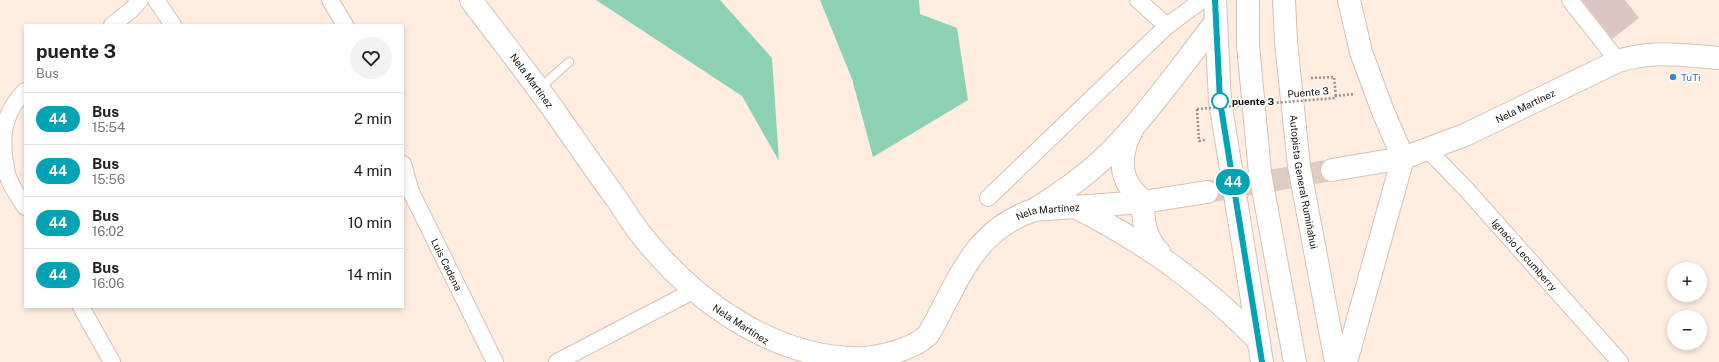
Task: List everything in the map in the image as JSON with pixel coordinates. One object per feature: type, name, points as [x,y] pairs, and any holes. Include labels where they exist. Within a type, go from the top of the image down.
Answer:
[{"type":"main road","name":"Nela Martínez","points":[[471,0],[539,89],[643,237],[693,291],[723,315],[758,338],[775,347],[812,358],[835,361],[882,359],[921,341],[928,335],[963,268],[973,254],[996,229],[1009,220],[1034,210],[1143,202],[1207,192]]},
{"type":"main road","points":[[1215,0],[1220,101],[1260,352]]},
{"type":"main road","points":[[1248,0],[1248,45],[1260,173],[1295,362]]},
{"type":"main road","name":"Autopista General Rumiñahui","points":[[1284,0],[1286,42],[1299,166],[1336,362]]},
{"type":"main road","points":[[1346,362],[1403,158],[1382,109],[1361,52],[1349,0]]},
{"type":"main road","points":[[1034,210],[1063,191],[1091,169],[1117,145],[1140,119],[1215,23]]},
{"type":"main road","name":"Nela Martínez","points":[[1332,170],[1403,158],[1465,135],[1618,61],[1636,55],[1652,53],[1719,58]]},
{"type":"main road","points":[[1140,119],[1128,137],[1123,156],[1124,176],[1132,189],[1143,202],[1143,217],[1152,245],[1167,261]]},
{"type":"main road","points":[[1073,206],[1118,230],[1167,261],[1215,299],[1260,352]]},
{"type":"street","points":[[113,24],[130,11],[140,0]]},
{"type":"street","points":[[156,0],[172,24]]},
{"type":"street","points":[[330,0],[344,24]]},
{"type":"street","points":[[1138,0],[1167,26]]},
{"type":"street","points":[[988,198],[1167,26],[1202,0]]},
{"type":"street","points":[[1570,0],[1618,61]]},
{"type":"street","points":[[24,92],[17,99],[3,122],[2,146],[7,175],[24,205]]},
{"type":"street","name":"Ignacio Lecumberry","points":[[1427,149],[1466,189],[1620,362]]},
{"type":"street","name":"Luis Cadena","points":[[404,168],[411,192],[495,362]]},
{"type":"street","points":[[557,362],[693,291]]},
{"type":"street","points":[[82,308],[112,362]]},
{"type":"lane","points":[[539,89],[569,62]]},
{"type":"path","name":"Puente 3","points":[[1200,141],[1197,109],[1336,98],[1334,77]]},
{"type":"path","points":[[1335,96],[1346,95]]},
{"type":"green space","points":[[596,0],[720,0],[772,58],[779,161],[742,96]]},
{"type":"green space","points":[[820,0],[919,0],[920,14],[957,28],[968,100],[873,157],[852,79]]},
{"type":"building","points":[[1582,0],[1625,0],[1639,18],[1612,39]]},
{"type":"tunnel","points":[[1207,192],[1332,170]]},
{"type":"bus line","name":"44","points":[[1215,0],[1220,101],[1262,362]]},
{"type":"place","name":"TuTi","points":[[1673,77]]},
{"type":"place","name":"puente 3","points":[[1220,101]]}]
